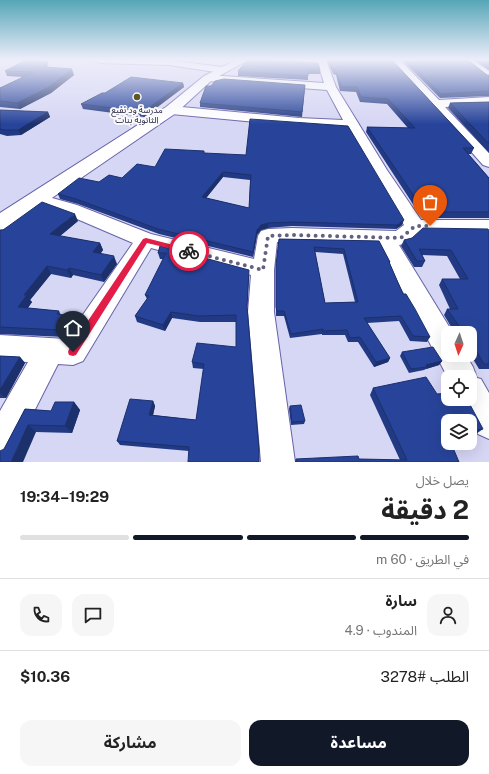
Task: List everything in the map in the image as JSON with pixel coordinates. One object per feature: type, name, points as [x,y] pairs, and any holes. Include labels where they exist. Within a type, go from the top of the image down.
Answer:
[{"type":"street","points":[[0,223],[171,110],[204,82]]},
{"type":"street","points":[[257,82],[331,87]]},
{"type":"street","points":[[329,82],[379,170],[415,226]]},
{"type":"street","points":[[416,82],[489,162]]},
{"type":"street","points":[[437,104],[489,101]]},
{"type":"street","points":[[171,110],[299,122],[353,124]]},
{"type":"street","points":[[38,199],[70,209],[146,240],[263,270]]},
{"type":"street","points":[[278,462],[261,312],[263,270],[268,236],[292,235],[401,238],[415,226],[489,227]]},
{"type":"street","points":[[384,237],[441,338]]},
{"type":"street","points":[[0,348],[73,352],[146,240]]},
{"type":"street","points":[[0,443],[50,351]]},
{"type":"street","points":[[477,402],[489,423]]},
{"type":"building","points":[[14,82],[56,82],[49,87],[17,103],[0,101],[0,88]]},
{"type":"building","points":[[124,82],[183,83],[143,112],[81,104],[102,93],[105,93]]},
{"type":"building","points":[[215,82],[259,82],[305,85],[302,112],[200,103],[206,86],[211,86]]},
{"type":"building","points":[[339,82],[412,82],[474,148],[463,148],[489,178],[489,212],[425,212],[367,127],[415,128],[388,99],[361,97],[357,87],[341,87]]},
{"type":"building","points":[[429,82],[489,82],[489,91],[441,94]]},
{"type":"building","points":[[489,102],[489,144],[450,103]]},
{"type":"building","points":[[0,110],[48,112],[18,130],[5,130],[0,129]]},
{"type":"building","points":[[250,119],[348,126],[404,220],[397,225],[293,222],[268,223],[261,225],[257,230],[253,252],[158,229],[76,199],[58,194],[79,178],[99,182],[109,175],[122,178],[137,164],[155,167],[165,149],[246,155]],"holes":[[[223,172],[251,175],[249,208],[202,197]]]},
{"type":"building","points":[[42,202],[75,214],[50,234],[100,243],[93,252],[114,256],[101,275],[69,268],[67,270],[47,266],[24,295],[27,295],[18,307],[59,311],[57,314],[71,316],[61,330],[0,327],[0,230],[3,230]]},
{"type":"building","points":[[423,228],[488,229],[489,364],[484,364],[477,352],[477,326],[459,326],[447,309],[458,309],[442,279],[468,279],[451,250],[419,249],[425,261],[417,261],[404,240],[412,238]]},
{"type":"building","points":[[279,239],[379,241],[390,262],[403,294],[406,294],[430,337],[413,336],[401,316],[364,318],[390,358],[376,362],[360,337],[350,338],[347,330],[323,331],[323,329],[291,334],[284,311],[277,311],[276,307],[276,265]],"holes":[[[314,247],[344,249],[358,302],[325,303]]]},
{"type":"building","points":[[160,246],[249,270],[247,306],[259,462],[188,462],[189,447],[117,441],[130,399],[153,401],[149,415],[196,420],[204,364],[192,362],[197,343],[236,347],[236,315],[199,316],[171,312],[163,325],[135,316],[149,296],[145,295],[166,253],[158,253]]},
{"type":"building","points":[[433,347],[441,361],[426,365],[427,367],[411,369],[402,352]]},
{"type":"building","points":[[0,356],[20,357],[0,390]]},
{"type":"building","points":[[426,377],[437,394],[441,394],[441,406],[471,406],[475,414],[441,414],[441,450],[454,450],[459,462],[296,462],[296,459],[358,456],[359,459],[407,460],[373,388]]},
{"type":"building","points":[[55,402],[74,402],[65,426],[28,425],[11,462],[0,462],[0,451],[4,449],[25,409],[51,411]]},
{"type":"building","points":[[301,405],[305,421],[292,422],[290,406]]},
{"type":"building","points":[[477,418],[483,429],[477,430]]},
{"type":"way so far","points":[[189,251],[263,270],[268,236],[292,235],[401,238],[415,226],[430,226]]},
{"type":"place","name":"مدرسة ود نفيع الثانوية بنات","points":[[137,97]]},
{"type":"route","points":[[73,352],[146,240],[189,251]]}]
